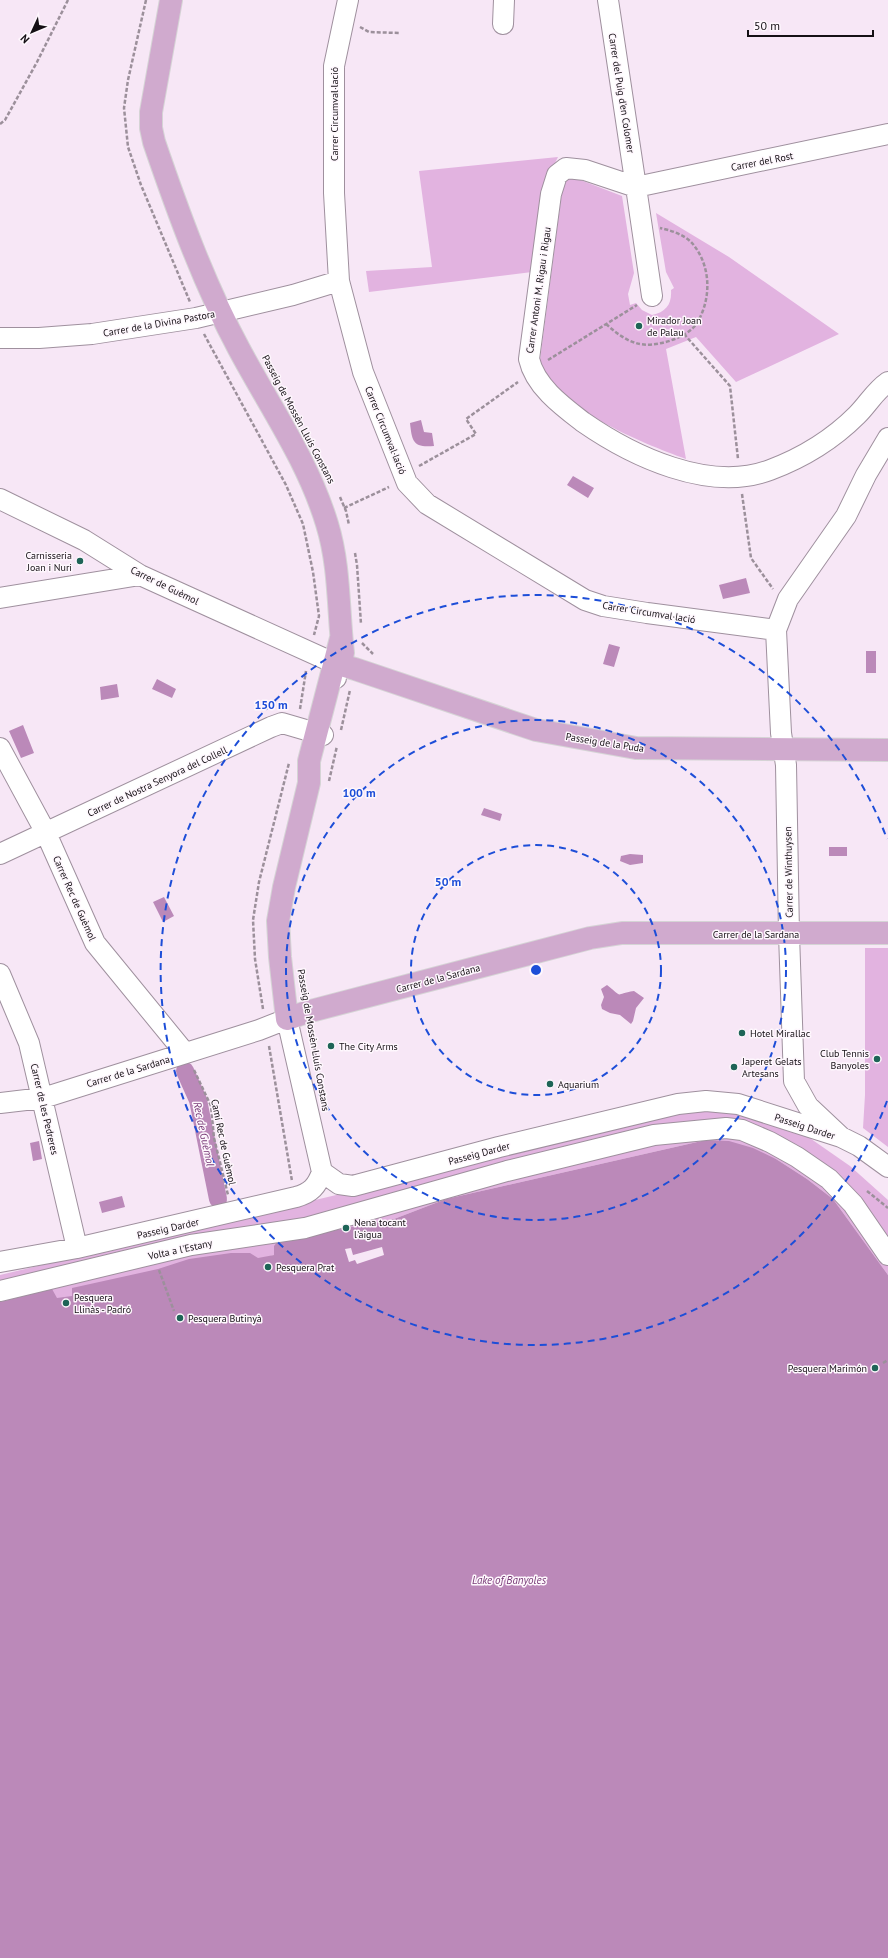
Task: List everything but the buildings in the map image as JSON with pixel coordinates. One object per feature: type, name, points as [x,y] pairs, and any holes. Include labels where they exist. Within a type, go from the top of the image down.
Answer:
[{"type":"main road","name":"Passeig de Mossèn Lluís Constans","points":[[171,0],[151,112],[151,128],[166,178],[206,279],[239,348],[292,443],[321,504],[334,552],[340,609],[350,639],[339,665],[323,734],[309,761],[318,781]]},
{"type":"main road","name":"Passeig de Mossèn Lluís Constans","points":[[287,1019],[280,957],[278,921],[284,887],[325,757],[339,665]]},
{"type":"main road","name":"Passeig de la Puda","points":[[339,665],[536,730],[636,748],[888,750]]},
{"type":"main road","name":"Carrer de la Sardana","points":[[287,1019],[307,1012],[590,938],[622,933],[888,933]]},
{"type":"street","name":"Carrer Circumval·lació","points":[[348,0],[334,66],[334,193],[339,281],[363,372],[408,483],[427,504],[586,600],[602,606],[776,630]]},
{"type":"street","points":[[503,24],[504,0]]},
{"type":"street","name":"Carrer del Puig d'en Colomer","points":[[608,0],[636,187]]},
{"type":"street","name":"Carrer del Rost","points":[[636,187],[888,134]]},
{"type":"street","name":"Carrer Antoni M. Rigau i Rigau","points":[[532,370],[529,359],[530,351],[551,194],[557,174],[566,168],[585,170],[636,187]]},
{"type":"street","points":[[636,187],[652,296]]},
{"type":"street","name":"Carrer de la Divina Pastora","points":[[0,338],[39,338],[92,334],[196,318],[293,295],[339,281]]},
{"type":"street","points":[[532,370],[560,406],[603,435],[639,456],[671,467],[706,476],[739,476],[769,470],[818,447],[856,415],[879,388],[888,382]]},
{"type":"street","points":[[784,749],[776,630],[785,605],[846,516],[866,475],[888,438]]},
{"type":"street","name":"Carrer de Guèmol","points":[[0,499],[96,548],[140,575],[309,653],[339,665]]},
{"type":"street","points":[[88,584],[97,575],[100,565],[96,548]]},
{"type":"street","points":[[0,598],[140,575]]},
{"type":"street","name":"Carrer de Nostra Senyora del Collell","points":[[0,854],[271,727],[282,723],[323,734]]},
{"type":"street","name":"Carrer Rec de Guèmol","points":[[0,748],[46,833],[95,943],[185,1053]]},
{"type":"street","name":"Carrer de Winthuysen","points":[[784,749],[794,1081],[808,1106],[841,1137]]},
{"type":"street","name":"Carrer de les Pedreres","points":[[0,974],[29,1043],[77,1248]]},
{"type":"street","name":"Carrer de la Sardana","points":[[0,1103],[43,1098],[266,1028],[287,1019]]},
{"type":"street","name":"Passeig de Mossèn Lluís Constans","points":[[287,1019],[322,1172]]},
{"type":"street","name":"Passeig Darder","points":[[0,1262],[77,1248],[296,1197],[306,1194],[315,1187],[322,1172],[339,1184],[353,1186],[499,1147],[663,1107],[706,1101],[738,1104],[841,1137],[859,1146],[888,1167]]},
{"type":"street","points":[[361,1220],[507,1171],[585,1151],[654,1135],[726,1128],[742,1130],[770,1142],[797,1157],[829,1179],[854,1204],[888,1255]]},
{"type":"street","name":"Volta a l'Estany","points":[[0,1291],[191,1245],[361,1220]]},
{"type":"path","points":[[0,124],[5,120],[37,62],[68,0]]},
{"type":"path","points":[[146,0],[128,80],[124,108],[128,146],[141,185],[196,318],[286,485],[303,524],[313,572],[319,616],[309,653],[323,734],[318,781]]},
{"type":"path","points":[[357,24],[362,29],[369,32],[400,33]]},
{"type":"path","points":[[606,324],[617,334],[637,344],[658,344],[684,334],[696,324],[705,306],[708,282],[704,261],[692,242],[670,230],[657,227],[642,228]]},
{"type":"path","points":[[344,508],[392,485],[404,476],[476,434],[466,419],[513,387],[532,370],[652,296]]},
{"type":"path","points":[[684,334],[730,386],[739,476],[750,558],[785,605]]},
{"type":"path","name":"Passeig de Mossèn Lluís Constans","points":[[338,494],[349,526]]},
{"type":"path","points":[[354,549],[357,565],[360,627]]},
{"type":"path","points":[[350,639],[376,656]]},
{"type":"path","points":[[323,734],[351,687]]},
{"type":"path","points":[[290,758],[260,882],[253,920],[255,959],[296,1197]]},
{"type":"path","name":"Passeig de Mossèn Lluís Constans","points":[[307,1012],[318,1066]]},
{"type":"path","name":"Camí Rec de Guèmol","points":[[185,1053],[210,1106],[214,1138],[232,1213]]},
{"type":"path","points":[[361,1220],[364,1240]]},
{"type":"path","points":[[158,1269],[174,1311]]},
{"type":"path","points":[[883,1363],[888,1360]]},
{"type":"shaded area","points":[[558,157],[545,183],[532,272],[369,292],[366,271],[432,267],[419,171]]},
{"type":"shaded area","points":[[570,176],[622,196],[634,273],[628,294],[630,305],[636,303],[642,310],[652,315],[657,314],[667,307],[671,290],[674,288],[666,272],[656,213],[729,257],[839,334],[736,382],[696,337],[666,349],[686,459],[646,443],[602,422],[582,409],[564,394],[550,378],[540,360],[563,184]]},
{"type":"shaded area","name":"Club Tennis Banyoles","points":[[865,948],[888,948],[888,1147],[863,1128],[865,1095]]},
{"type":"shaded area","points":[[721,1108],[804,1134],[850,1166],[888,1200],[888,1275],[833,1199],[807,1179],[776,1159],[706,1140],[446,1199],[394,1219],[361,1227],[325,1231],[274,1255],[0,1339],[0,1275],[488,1159],[676,1111]]},
{"type":"water","points":[[421,420],[424,432],[432,433],[434,446],[422,446],[413,439],[410,423]]},
{"type":"water","points":[[573,476],[594,488],[588,498],[567,485]]},
{"type":"water","points":[[746,578],[750,593],[723,599],[719,585]]},
{"type":"water","points":[[609,644],[620,647],[614,667],[603,664]]},
{"type":"water","points":[[866,651],[876,651],[876,673],[866,673]]},
{"type":"water","points":[[157,679],[176,689],[172,698],[152,689]]},
{"type":"water","points":[[117,684],[119,697],[101,700],[100,687]]},
{"type":"water","points":[[23,725],[34,753],[21,758],[9,731]]},
{"type":"water","points":[[484,808],[502,814],[500,821],[481,815]]},
{"type":"water","points":[[829,847],[847,847],[847,856],[829,856]]},
{"type":"water","points":[[630,854],[643,855],[643,863],[630,865],[620,861],[621,856]]},
{"type":"water","points":[[164,897],[174,916],[163,922],[153,902]]},
{"type":"water","points":[[607,985],[618,994],[634,991],[644,998],[636,1008],[631,1024],[620,1015],[610,1013],[602,1009],[601,1005],[604,997],[601,989]]},
{"type":"water","name":"Lake of Banyoles","points":[[706,1140],[729,1141],[753,1148],[776,1159],[807,1179],[833,1199],[888,1275],[888,1958],[0,1958],[0,1302],[52,1289],[57,1298],[72,1296],[72,1288],[158,1269],[189,1259],[231,1253],[250,1253],[258,1258],[274,1255],[274,1246],[278,1241],[394,1219],[446,1199]]},
{"type":"water","points":[[39,1141],[42,1159],[33,1161],[30,1143]]},
{"type":"water","points":[[122,1196],[125,1207],[102,1213],[99,1202]]},
{"type":"pier","points":[[382,1247],[384,1255],[357,1264],[355,1260],[349,1262],[345,1249],[351,1248],[353,1255]]},
{"type":"waterway","name":"Rec de Guèmol","points":[[185,1071],[198,1100],[218,1199]]},
{"type":"place","name":"Mirador Joan de Palau","points":[[639,326]]},
{"type":"place","name":"Carnisseria Joan i Nuri","points":[[80,561]]},
{"type":"place","name":"Hotel Mirallac","points":[[742,1033]]},
{"type":"place","name":"The City Arms","points":[[331,1046]]},
{"type":"place","name":"Club Tennis Banyoles","points":[[877,1059]]},
{"type":"place","name":"Japeret Gelats Artesans","points":[[734,1067]]},
{"type":"place","name":"Aquarium","points":[[550,1084]]},
{"type":"place","name":"Nena tocant l'aigua","points":[[346,1228]]},
{"type":"place","name":"Pesquera Prat","points":[[268,1267]]},
{"type":"place","name":"Pesquera Llinàs - Padró","points":[[66,1303]]},
{"type":"place","name":"Pesquera Butinyà","points":[[180,1318]]},
{"type":"place","name":"Pesquera Marimón","points":[[875,1368]]}]
